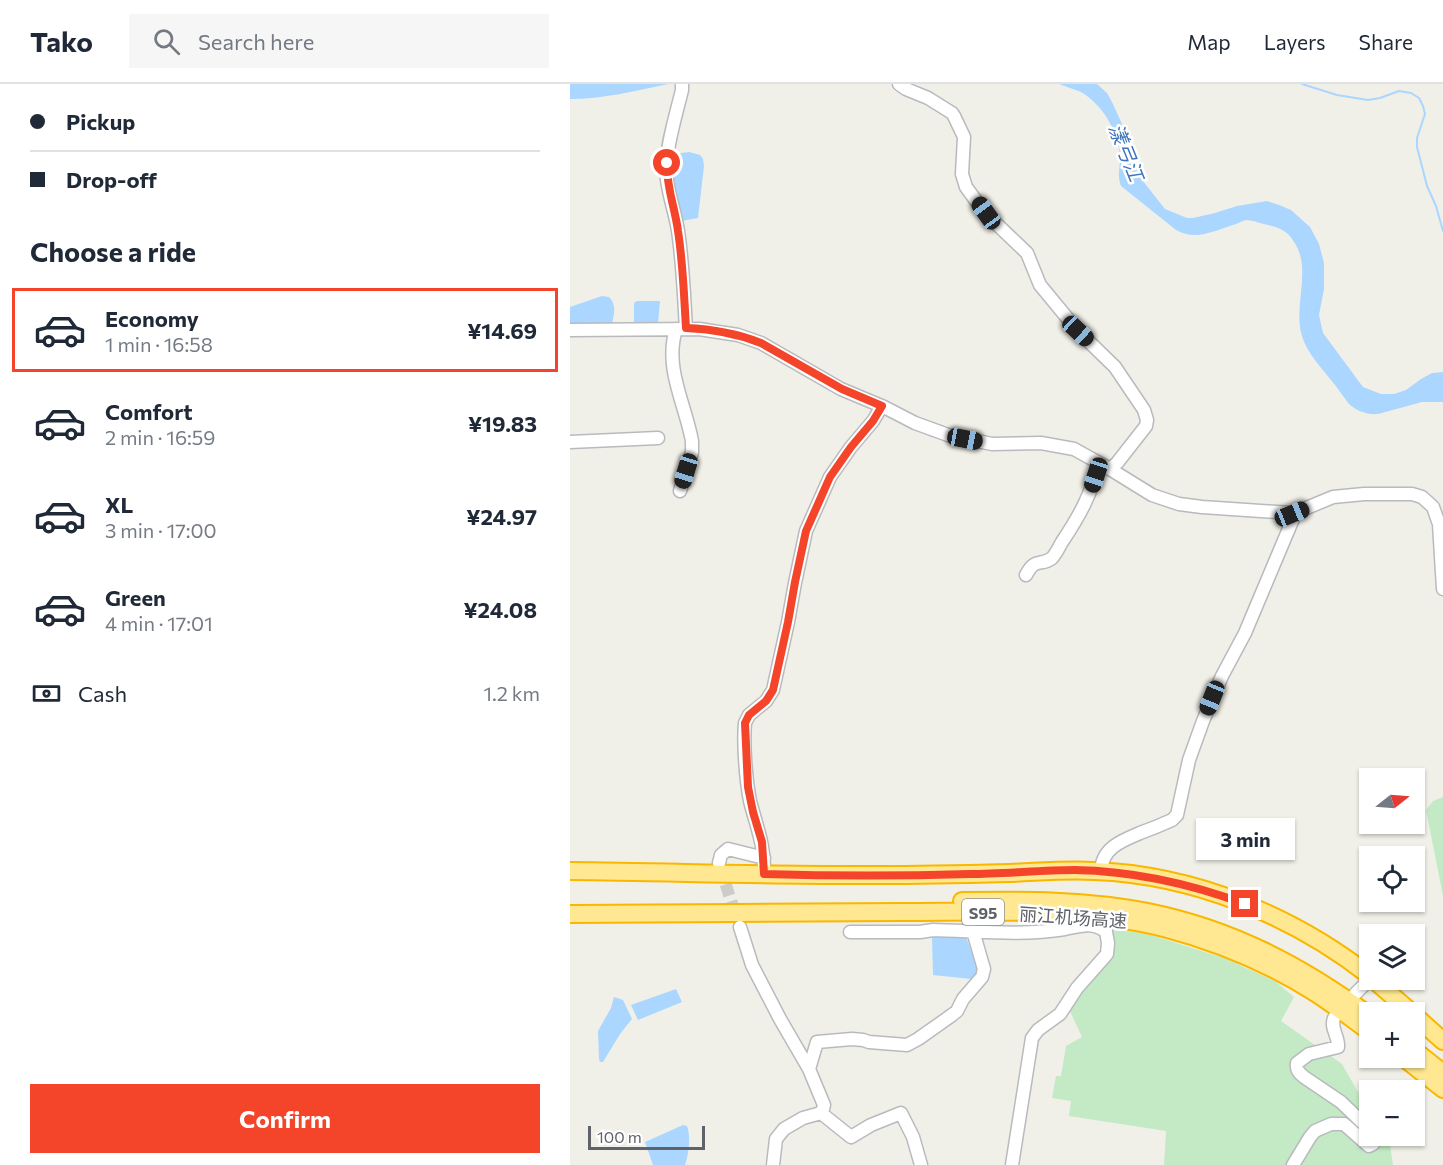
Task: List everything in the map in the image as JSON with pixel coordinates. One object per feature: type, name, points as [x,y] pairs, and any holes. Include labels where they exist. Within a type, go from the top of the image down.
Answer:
[{"type":"highway","points":[[570,871],[764,866],[899,875],[1057,870],[1132,874],[1206,891],[1245,904],[1314,938],[1359,969]]},
{"type":"highway","name":"丽江机场高速","points":[[570,903],[998,900],[1066,902],[1136,910],[1184,921],[1260,949],[1293,965],[1359,1008]]},
{"type":"highway","name":"丽江机场高速","points":[[570,914],[995,912],[1076,915],[1134,922],[1181,933],[1255,960],[1314,992],[1359,1024]]},
{"type":"highway","points":[[1385,990],[1399,1002]]},
{"type":"highway","points":[[1425,1025],[1443,1041]]},
{"type":"highway","points":[[1425,1059],[1443,1073]]},
{"type":"highway","points":[[1417,1068],[1443,1089]]},
{"type":"street","points":[[899,84],[952,113],[958,121],[964,137],[962,174],[966,187],[986,213],[1027,254],[1040,285],[1078,331],[1113,364],[1147,420],[1146,426],[1117,463],[1105,466],[1081,513],[1051,558],[1034,564],[1026,575]]},
{"type":"street","points":[[680,491],[692,452],[692,441],[672,360],[672,345],[681,329],[678,234],[666,171],[667,155],[682,87]]},
{"type":"street","points":[[570,330],[713,330],[750,338],[842,389],[915,423],[948,435],[992,444],[1031,442],[1074,449],[1152,495],[1179,504],[1292,514],[1333,497],[1364,494],[1412,494],[1422,498],[1433,507],[1439,524],[1443,589]]},
{"type":"street","points":[[764,866],[762,842],[748,787],[745,723],[749,715],[766,701],[773,690],[806,531],[830,477],[882,406]]},
{"type":"street","points":[[570,442],[658,438]]},
{"type":"street","points":[[1101,871],[1106,854],[1117,843],[1172,820],[1177,815],[1189,760],[1203,721],[1222,676],[1245,633],[1293,519],[1292,514]]},
{"type":"street","points":[[719,863],[721,855],[728,849],[764,866]]},
{"type":"street","points":[[850,933],[1041,932],[1092,925],[1106,932],[1107,954],[1077,988],[1060,1014],[1038,1029],[1032,1038],[1012,1165]]},
{"type":"street","points":[[740,927],[747,953],[759,978],[809,1069],[824,1105],[821,1113]]},
{"type":"street","points":[[809,1069],[817,1042],[852,1039],[908,1045],[957,1011],[963,999],[982,977],[984,969],[973,931]]},
{"type":"street","points":[[1355,994],[1359,990]]},
{"type":"street","points":[[1334,1018],[1332,1027],[1338,1047],[1304,1057],[1297,1063],[1297,1069],[1299,1073],[1341,1102],[1359,1119]]},
{"type":"street","points":[[773,1165],[778,1135],[796,1120],[821,1113]]},
{"type":"street","points":[[821,1113],[850,1137],[871,1125],[901,1113],[913,1137],[921,1165]]},
{"type":"street","points":[[1293,1165],[1310,1137],[1321,1127],[1344,1124],[1359,1137]]},
{"type":"green space","points":[[1443,797],[1443,896],[1426,810],[1433,801]]},
{"type":"green space","points":[[1108,927],[1151,935],[1224,958],[1275,981],[1294,997],[1281,1021],[1342,1064],[1359,1094],[1359,1146],[1390,1146],[1393,1165],[1164,1165],[1166,1131],[1069,1116],[1071,1101],[1052,1098],[1056,1076],[1061,1076],[1066,1046],[1082,1037],[1067,1005],[1108,958]]},
{"type":"water","points":[[570,84],[668,84],[607,96],[570,99]]},
{"type":"water","name":"漾弓江","points":[[1059,84],[1097,84],[1107,93],[1125,131],[1139,176],[1165,209],[1187,218],[1267,201],[1291,210],[1310,227],[1319,244],[1324,263],[1324,289],[1319,315],[1323,333],[1363,387],[1381,394],[1394,394],[1406,390],[1432,373],[1443,372],[1443,402],[1422,402],[1378,414],[1355,409],[1315,360],[1303,339],[1299,321],[1302,263],[1299,252],[1289,235],[1276,227],[1246,220],[1197,235],[1176,230],[1121,186],[1117,139],[1103,112],[1081,92]]},
{"type":"water","points":[[689,152],[700,155],[704,166],[698,218],[681,221],[672,176],[673,154]]},
{"type":"water","points":[[602,296],[609,297],[613,303],[612,324],[570,324],[570,307]]},
{"type":"water","points":[[638,301],[660,301],[658,324],[634,325],[634,304]]},
{"type":"water","points":[[966,937],[978,969],[977,974],[971,979],[933,975],[932,938]]},
{"type":"water","points":[[676,989],[682,1002],[638,1020],[631,1005]]},
{"type":"water","points":[[614,997],[623,1000],[632,1019],[603,1062],[600,1062],[598,1031],[611,1008]]},
{"type":"water","points":[[683,1125],[687,1126],[689,1135],[685,1165],[653,1165],[645,1142]]},
{"type":"waterway","points":[[1302,84],[1337,95],[1368,100],[1399,91],[1411,93],[1419,98],[1425,114],[1417,138],[1417,147],[1427,186],[1443,231]]},
{"type":"tunnel","points":[[720,867],[737,919]]},
{"type":"route","points":[[667,163],[668,188],[680,244],[686,328],[726,332],[750,338],[842,389],[882,406],[830,477],[806,531],[773,690],[766,701],[749,715],[745,723],[748,787],[762,842],[764,874],[825,876],[973,874],[1057,870],[1113,872],[1186,885],[1245,904]]}]
